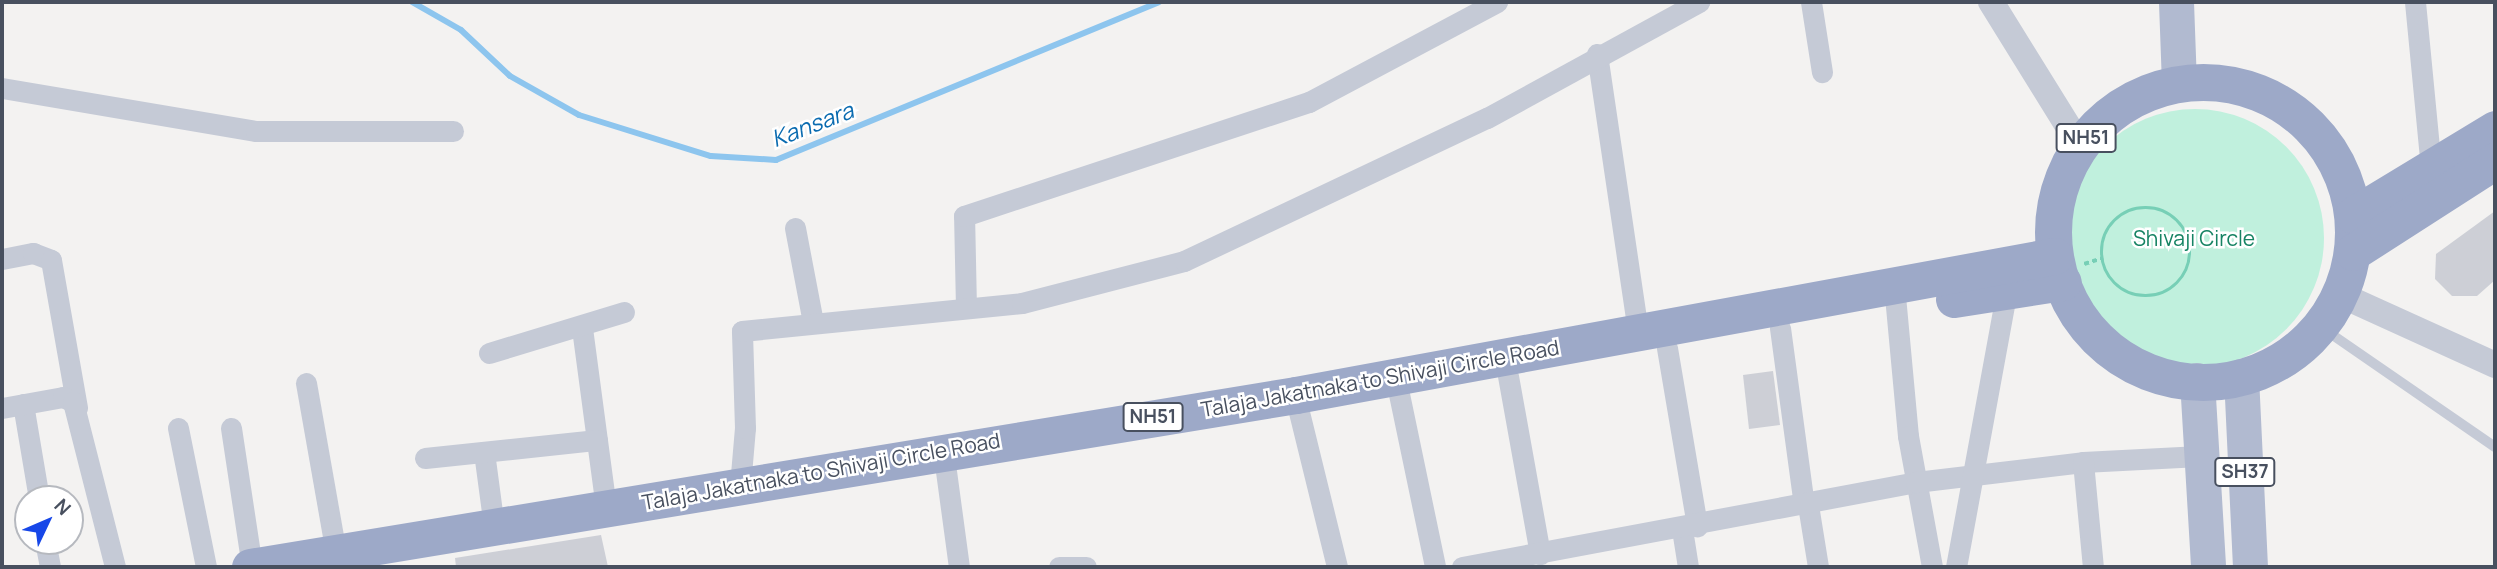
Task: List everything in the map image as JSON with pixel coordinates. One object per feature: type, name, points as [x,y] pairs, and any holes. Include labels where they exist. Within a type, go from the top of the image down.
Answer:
[{"type":"highway","name":"NH51","points":[[2179,82],[2239,85],[2294,111],[2334,157],[2353,215],[2353,252],[2341,295],[2321,327],[2277,365],[2221,382],[2164,378],[2112,353],[2074,310],[2058,269],[2055,197],[2079,144],[2123,103],[2179,82]]},
{"type":"highway","points":[[2353,215],[2495,129]]},
{"type":"highway","points":[[2353,252],[2495,162]]},
{"type":"highway","name":"Talaja Jakatnaka to Shivaji Circle Road","points":[[251,567],[740,486],[1299,412],[1508,376],[1652,340],[1780,328],[1895,297],[2007,290],[2058,269]]},
{"type":"highway","name":"Talaja Jakatnaka to Shivaji Circle Road","points":[[391,567],[944,458],[1296,395],[1652,340],[2058,269]]},
{"type":"main road","points":[[2176,2],[2179,82]]},
{"type":"main road","name":"SH37","points":[[2241,376],[2250,567]]},
{"type":"main road","name":"SH37","points":[[2197,380],[2208,567]]},
{"type":"street","points":[[966,308],[964,216],[1309,102],[1497,2]]},
{"type":"street","points":[[740,486],[745,428],[742,331],[1022,303],[1184,261],[1475,124],[1597,54],[1699,2]]},
{"type":"street","points":[[1811,2],[1822,72]]},
{"type":"street","points":[[1991,2],[2079,144]]},
{"type":"street","points":[[2415,2],[2431,168]]},
{"type":"street","points":[[1597,54],[1690,527],[1688,567]]},
{"type":"street","points":[[2,88],[256,131],[453,131]]},
{"type":"street","points":[[795,228],[813,322]]},
{"type":"street","points":[[2,259],[33,253],[51,260],[76,408],[115,567]]},
{"type":"street","points":[[1956,567],[2007,290]]},
{"type":"street","points":[[2341,295],[2495,365]]},
{"type":"street","points":[[1895,297],[1916,482],[1931,567]]},
{"type":"street","points":[[489,353],[582,328],[624,312]]},
{"type":"street","points":[[582,328],[606,508]]},
{"type":"street","points":[[1780,328],[1806,505],[1818,567]]},
{"type":"street","points":[[1508,376],[1540,554]]},
{"type":"street","points":[[306,383],[337,553]]},
{"type":"street","points":[[1399,394],[1435,567]]},
{"type":"street","points":[[2,408],[62,397],[76,408]]},
{"type":"street","points":[[23,404],[36,485]]},
{"type":"street","points":[[1299,412],[1337,567]]},
{"type":"street","points":[[178,428],[206,567]]},
{"type":"street","points":[[231,428],[251,567]]},
{"type":"street","points":[[425,458],[597,440]]},
{"type":"street","points":[[484,452],[494,527]]},
{"type":"street","points":[[1466,567],[1540,554],[1574,557],[1690,527],[1916,482],[2083,462],[2200,456]]},
{"type":"street","points":[[944,458],[959,567]]},
{"type":"street","points":[[2083,462],[2093,567]]},
{"type":"street","points":[[1059,567],[1086,567]]},
{"type":"lane","points":[[2321,327],[2495,447]]},
{"type":"path","points":[[2140,208],[2173,217],[2190,246],[2182,279],[2153,296],[2120,288],[2103,258],[2110,225],[2140,208]]},
{"type":"green space","name":"Shivaji Circle","points":[[2195,109],[2244,119],[2266,131],[2286,147],[2302,167],[2314,189],[2324,238],[2314,287],[2302,309],[2286,329],[2266,345],[2244,357],[2195,367],[2146,357],[2124,345],[2104,329],[2088,309],[2076,287],[2066,238],[2076,189],[2088,167],[2104,147],[2124,131],[2146,119]]},
{"type":"building","points":[[2495,211],[2495,280],[2477,296],[2452,296],[2435,279],[2436,254]]},
{"type":"building","points":[[1773,371],[1780,425],[1749,429],[1743,375]]},
{"type":"building","points":[[601,535],[608,567],[456,567],[455,558]]},
{"type":"waterway","name":"Kansara","points":[[412,2],[461,30],[510,76],[579,115],[711,156],[776,160],[1159,2]]}]
